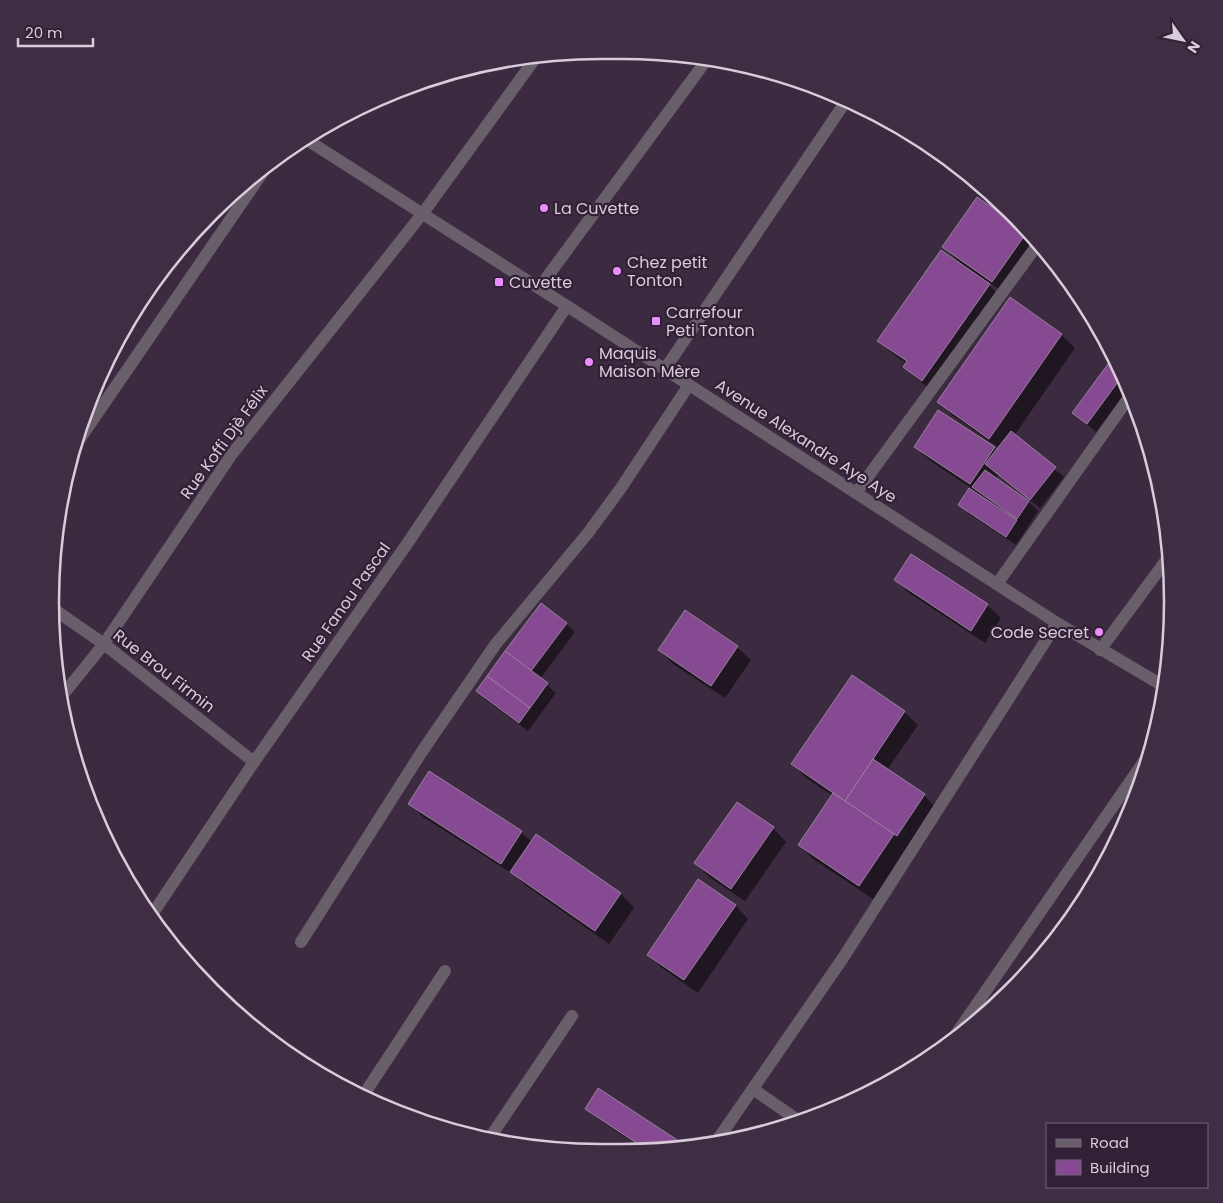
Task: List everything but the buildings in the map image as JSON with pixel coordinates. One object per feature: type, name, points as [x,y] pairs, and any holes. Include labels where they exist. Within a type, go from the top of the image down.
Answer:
[{"type":"street","name":"Rue Koffi Djè Félix","points":[[66,691],[104,644],[232,454],[422,213],[532,63]]},
{"type":"street","points":[[539,288],[703,65]]},
{"type":"street","points":[[665,369],[843,106]]},
{"type":"street","name":"Avenue Alexandre Aye Aye","points":[[311,143],[1057,623],[1158,683]]},
{"type":"street","points":[[89,424],[256,183]]},
{"type":"street","points":[[856,493],[1034,249]]},
{"type":"street","name":"Rue Fanou Pascal","points":[[155,910],[254,762],[407,544],[567,306]]},
{"type":"street","points":[[301,942],[421,753],[495,645],[594,526],[689,385]]},
{"type":"street","points":[[997,584],[1126,402]]},
{"type":"street","points":[[1100,650],[1163,565]]},
{"type":"street","name":"Rue Brou Firmin","points":[[59,613],[104,644],[254,762]]},
{"type":"street","points":[[721,1135],[843,958],[1057,623]]},
{"type":"street","points":[[966,1020],[1136,773]]},
{"type":"street","points":[[367,1091],[445,972]]},
{"type":"street","points":[[493,1133],[572,1016]]},
{"type":"street","points":[[753,1090],[792,1116]]},
{"type":"place","name":"La Cuvette","points":[[544,208]]},
{"type":"place","name":"Chez petit Tonton","points":[[617,271]]},
{"type":"place","name":"Cuvette","points":[[499,282]]},
{"type":"place","name":"Carrefour Peti Tonton","points":[[656,321]]},
{"type":"place","name":"Maquis Maison Mère","points":[[589,362]]},
{"type":"place","name":"Code Secret","points":[[1099,632]]}]
